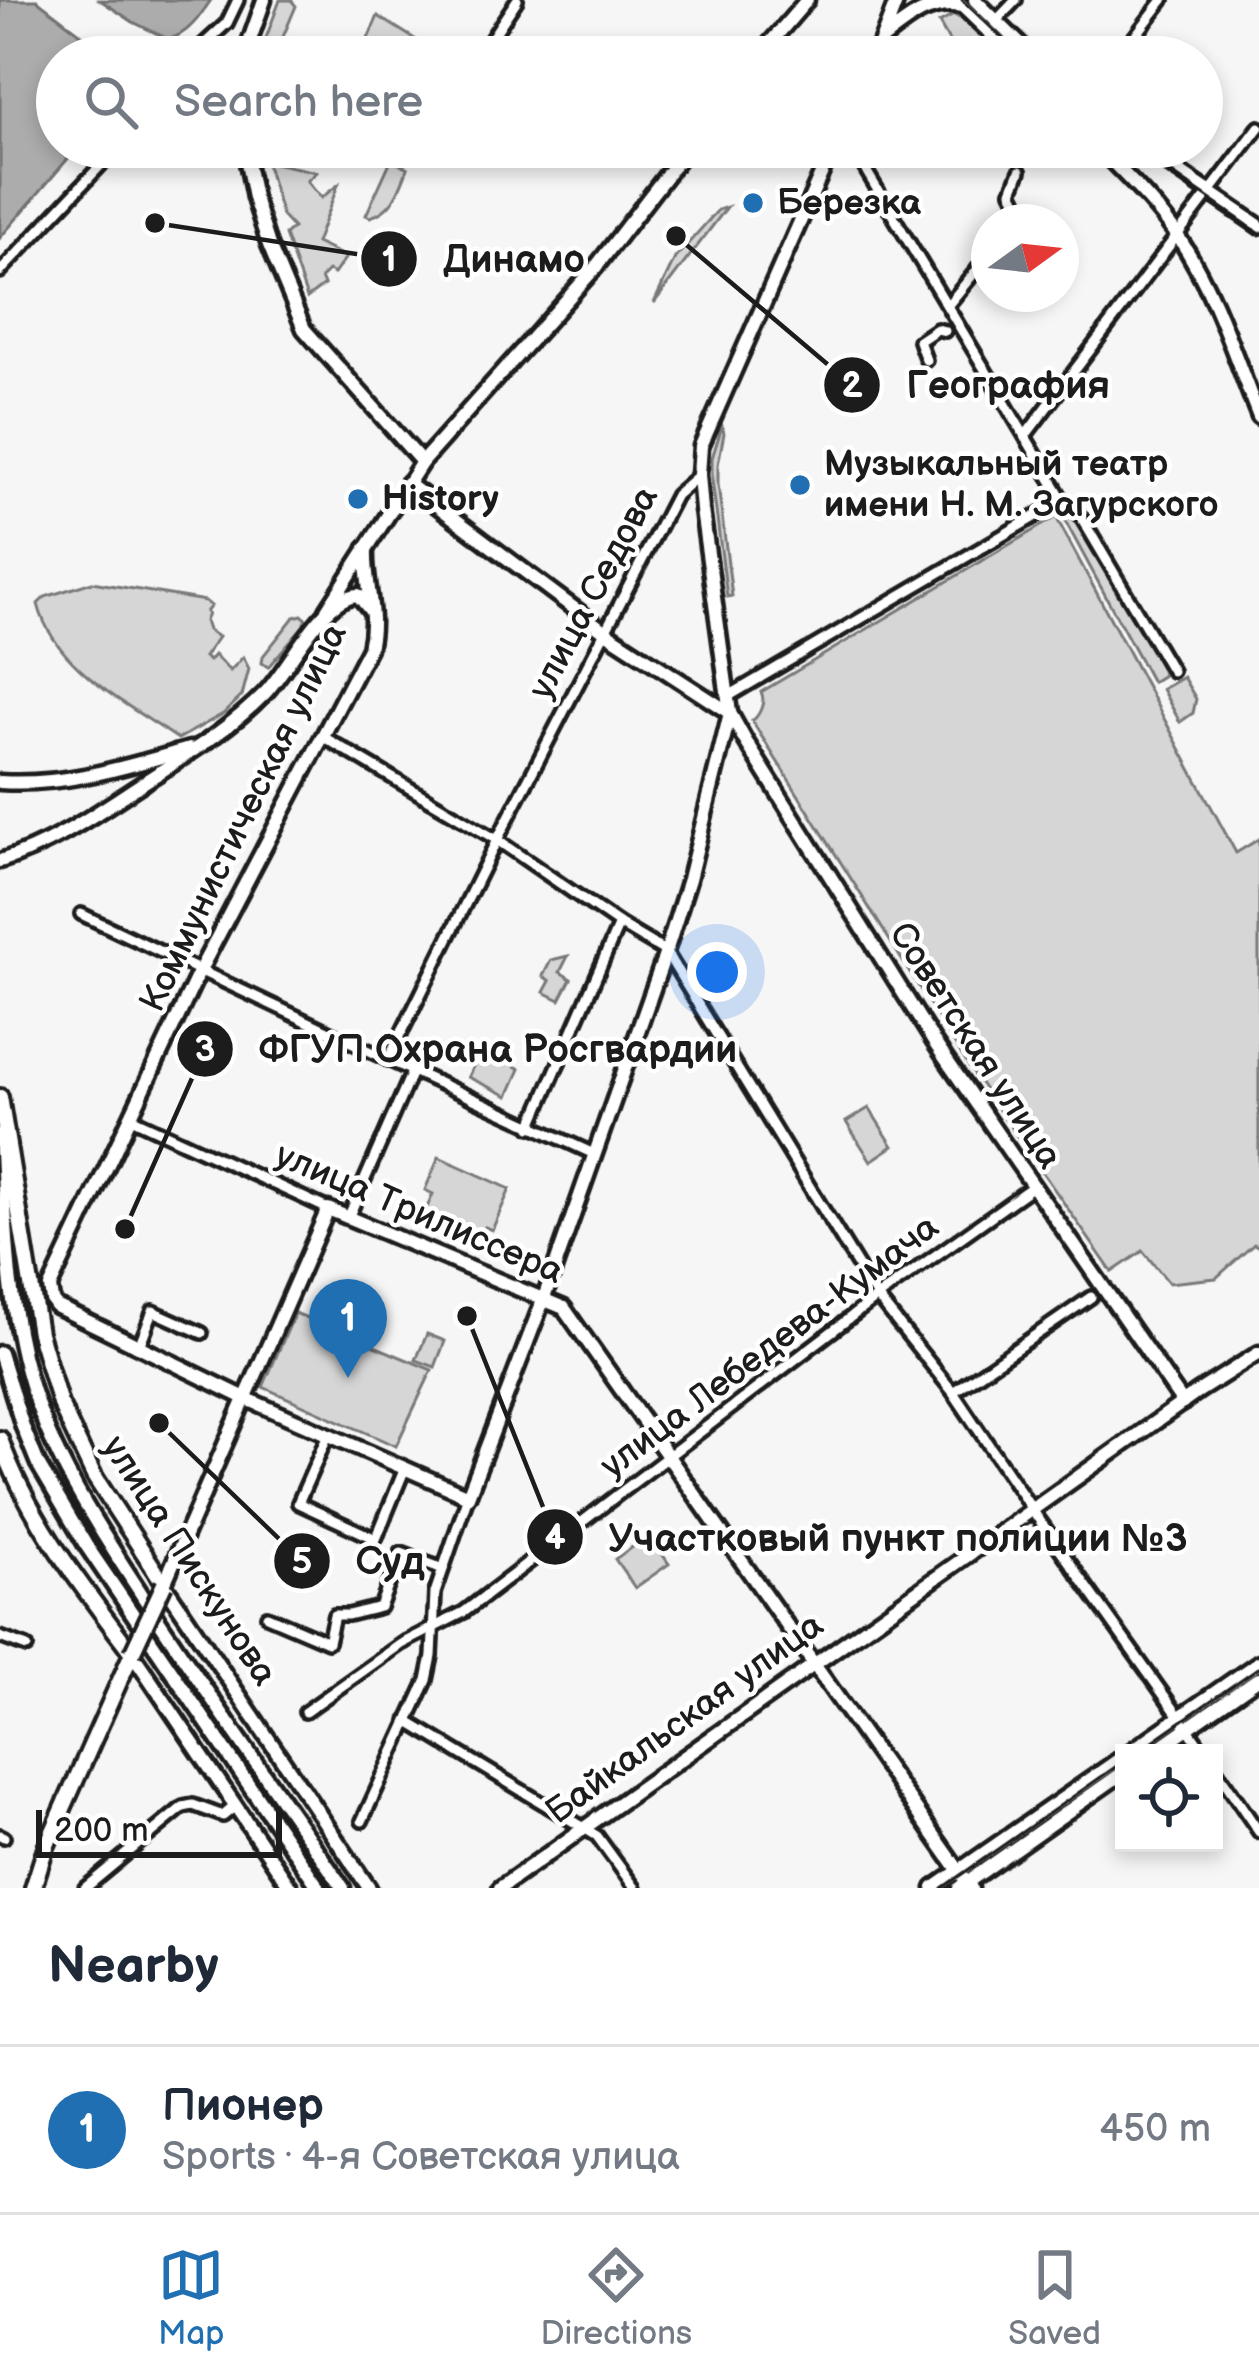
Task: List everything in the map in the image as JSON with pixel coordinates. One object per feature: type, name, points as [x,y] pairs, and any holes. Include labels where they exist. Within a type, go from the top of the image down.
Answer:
[{"type":"main road","points":[[251,36],[264,0]]},
{"type":"main road","points":[[776,36],[807,0]]},
{"type":"main road","points":[[885,36],[897,0]]},
{"type":"main road","points":[[887,36],[931,6],[965,2],[1011,36]]},
{"type":"main road","points":[[965,2],[996,36]]},
{"type":"main road","points":[[248,168],[269,245],[304,329],[422,462]]},
{"type":"main road","points":[[0,861],[59,838],[202,745],[266,692],[327,610],[422,462],[595,268],[672,168]]},
{"type":"main road","name":"улица Седова","points":[[699,475],[701,446],[823,168]]},
{"type":"main road","points":[[1117,168],[1177,235],[1195,263],[1259,417]]},
{"type":"main road","points":[[1174,168],[1259,226]]},
{"type":"main road","points":[[468,1496],[514,1358],[544,1298],[666,952],[730,712],[699,475]]},
{"type":"main road","points":[[407,483],[607,632],[730,712]]},
{"type":"main road","name":"Коммунистическая улица","points":[[366,548],[374,629],[369,647],[200,970],[50,1293],[56,1306],[247,1399],[468,1496]]},
{"type":"main road","points":[[327,610],[345,597],[358,595],[370,608],[374,629]]},
{"type":"main road","name":"Советская улица","points":[[730,712],[934,1042],[1184,1403]]},
{"type":"main road","points":[[0,782],[83,778],[202,745]]},
{"type":"main road","name":"улица Пискунова","points":[[0,1097],[39,1333],[60,1404],[94,1476],[369,1888]]},
{"type":"main road","name":"улица Пискунова","points":[[0,1121],[13,1306],[30,1381],[58,1453],[166,1632],[343,1888]]},
{"type":"main road","points":[[33,1888],[46,1847],[328,1209]]},
{"type":"main road","name":"улица Трилиссера","points":[[328,1209],[564,1308],[964,1882]]},
{"type":"main road","name":"улица Пискунова","points":[[0,1352],[38,1464],[86,1546],[319,1888]]},
{"type":"main road","name":"Байкальская улица","points":[[500,1888],[1259,1353]]},
{"type":"main road","points":[[0,1439],[3,1457],[47,1532],[291,1888]]},
{"type":"main road","points":[[1161,1744],[1259,1662]]},
{"type":"main road","points":[[1144,1744],[1259,1678]]},
{"type":"main road","points":[[964,1882],[1115,1763]]},
{"type":"main road","points":[[934,1888],[964,1882],[1115,1778]]},
{"type":"street","points":[[213,36],[227,23],[238,0]]},
{"type":"street","points":[[492,36],[517,0]]},
{"type":"street","points":[[996,21],[1016,0]]},
{"type":"street","points":[[1135,36],[1163,0]]},
{"type":"street","points":[[1025,436],[1259,127]]},
{"type":"street","points":[[0,272],[98,168]]},
{"type":"street","points":[[865,168],[1063,500],[1081,517],[1172,671]]},
{"type":"street","points":[[1018,204],[1012,191],[1020,171]]},
{"type":"street","points":[[948,305],[971,277]]},
{"type":"street","points":[[926,360],[919,341],[937,329],[945,331]]},
{"type":"street","name":"улица Седова","points":[[388,1060],[676,495],[699,475]]},
{"type":"street","points":[[727,697],[1063,500]]},
{"type":"street","points":[[322,736],[496,841],[666,952],[877,1297],[952,1392],[1199,1744]]},
{"type":"street","points":[[81,914],[594,1154]]},
{"type":"street","points":[[531,1127],[619,924]]},
{"type":"street","points":[[348,1218],[412,1072]]},
{"type":"street","name":"улица Трилиссера","points":[[131,1118],[328,1209]]},
{"type":"street","name":"улица Лебедева-Кумача","points":[[304,1712],[401,1644],[464,1612],[877,1297],[1032,1187]]},
{"type":"street","points":[[952,1392],[1091,1297]]},
{"type":"street","points":[[139,1346],[153,1311],[202,1333]]},
{"type":"street","points":[[328,1435],[298,1503],[376,1539],[405,1468]]},
{"type":"street","points":[[362,1821],[427,1680],[435,1592],[468,1496]]},
{"type":"street","points":[[267,1616],[328,1642],[334,1615],[380,1606],[401,1553],[443,1569]]},
{"type":"street","points":[[0,1637],[27,1647]]},
{"type":"street","points":[[407,1721],[597,1836],[635,1888]]},
{"type":"street","points":[[1223,1779],[1259,1832]]},
{"type":"street","points":[[85,1888],[183,1807],[193,1805],[223,1816],[236,1806]]},
{"type":"shaded area","points":[[0,0],[37,0],[84,36],[36,36],[36,168],[60,168],[0,238]]},
{"type":"shaded area","points":[[100,0],[211,0],[176,36],[162,36]]},
{"type":"shaded area","points":[[280,0],[291,0],[296,6],[283,36],[267,36]]},
{"type":"shaded area","points":[[954,15],[982,36],[946,36],[939,23]]},
{"type":"shaded area","points":[[378,16],[410,36],[369,36]]},
{"type":"shaded area","points":[[268,168],[317,172],[307,181],[321,198],[338,185],[316,243],[346,257],[334,274],[328,271],[321,278],[324,285],[307,298],[285,235],[293,228],[282,216]]},
{"type":"shaded area","points":[[387,168],[408,168],[390,204],[378,214],[366,215]]},
{"type":"shaded area","points":[[727,207],[654,303],[675,258],[718,210]]},
{"type":"shaded area","points":[[722,426],[718,484],[732,596],[727,597],[712,480],[712,458]]},
{"type":"shaded area","points":[[1064,511],[1093,543],[1130,606],[1161,667],[1163,675],[1152,682],[1062,515]]},
{"type":"shaded area","points":[[1056,517],[1236,853],[1259,839],[1259,1247],[1254,1244],[1216,1278],[1169,1283],[1143,1251],[1112,1272],[973,1073],[752,721],[761,708],[761,692]]},
{"type":"shaded area","points":[[92,582],[205,601],[211,606],[206,612],[208,630],[218,637],[204,657],[209,661],[214,655],[230,671],[243,657],[249,669],[242,696],[223,714],[178,739],[116,698],[60,647],[38,604],[45,597]]},
{"type":"shaded area","points":[[302,615],[304,625],[268,667],[262,663],[294,617]]},
{"type":"shaded area","points":[[1183,677],[1196,699],[1193,713],[1180,722],[1162,689]]},
{"type":"shaded area","points":[[568,956],[560,972],[571,979],[560,1000],[544,992],[550,981],[543,976],[551,960]]},
{"type":"shaded area","points":[[482,1048],[520,1069],[508,1096],[468,1077]]},
{"type":"shaded area","points":[[869,1108],[893,1146],[871,1161],[846,1122]]},
{"type":"shaded area","points":[[439,1157],[510,1189],[492,1230],[485,1227],[482,1234],[471,1230],[466,1239],[422,1219],[433,1194],[425,1190]]},
{"type":"shaded area","points":[[295,1313],[432,1370],[396,1446],[263,1387]]},
{"type":"shaded area","points":[[427,1334],[445,1341],[435,1367],[416,1360]]},
{"type":"shaded area","points":[[649,1535],[669,1564],[635,1588],[615,1559]]},
{"type":"tram line","points":[[962,0],[1000,36]]},
{"type":"tram line","points":[[1165,168],[1259,233]]},
{"type":"tram line","points":[[1149,1744],[1259,1667]]},
{"type":"tram line","points":[[942,1888],[1115,1767]]},
{"type":"place","name":"Березка","points":[[753,203]]},
{"type":"place","name":"Динамо","points":[[155,223]]},
{"type":"place","name":"География","points":[[676,236]]},
{"type":"place","name":"Музыкальный театр имени Н. М. Загурского","points":[[800,485]]},
{"type":"place","name":"History","points":[[358,499]]},
{"type":"place","name":"ФГУП Охрана Росгвардии","points":[[125,1229]]},
{"type":"place","name":"Участковый пункт полиции №3","points":[[467,1316]]},
{"type":"place","name":"Пионер","points":[[348,1378]]},
{"type":"place","name":"Суд","points":[[159,1423]]}]
